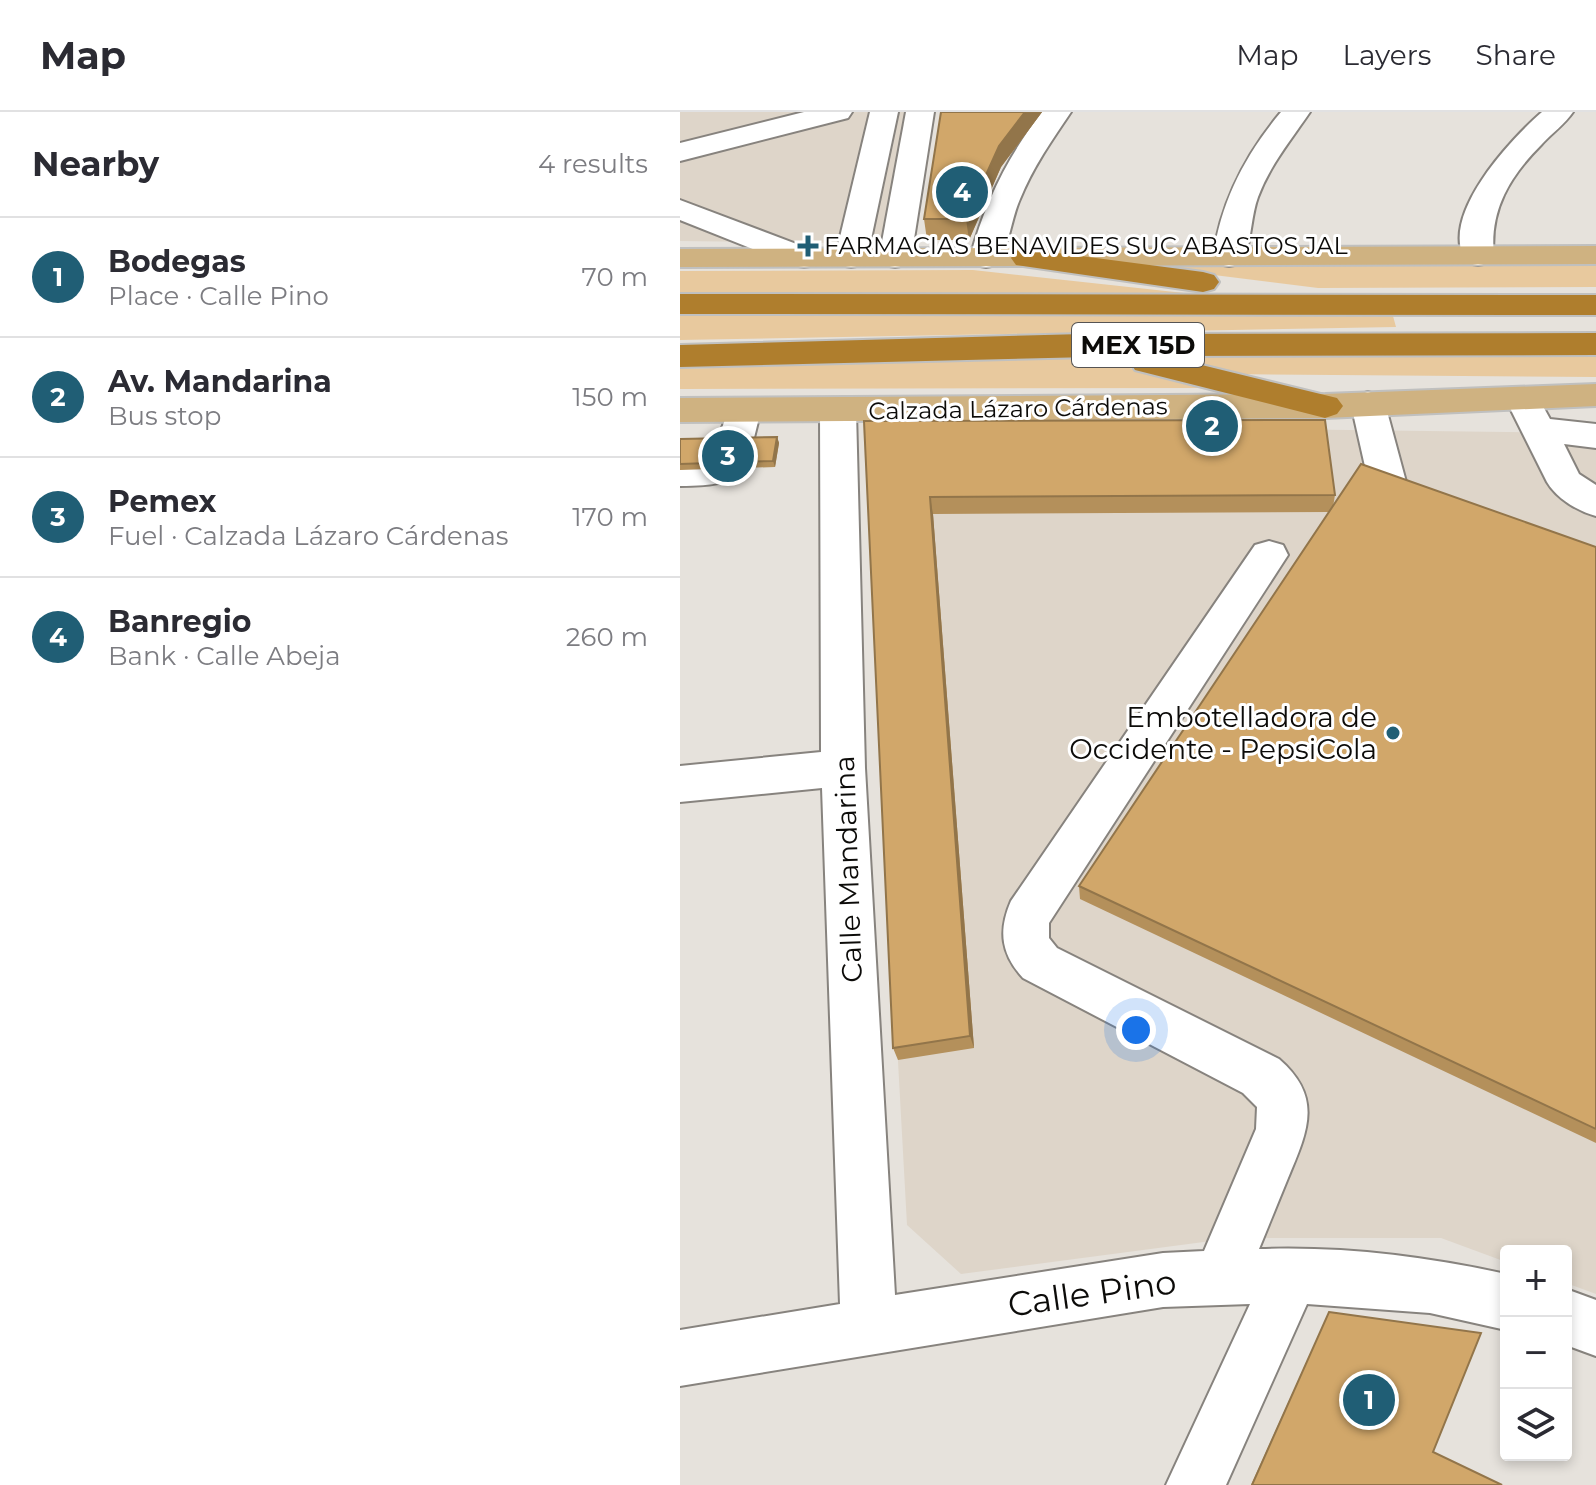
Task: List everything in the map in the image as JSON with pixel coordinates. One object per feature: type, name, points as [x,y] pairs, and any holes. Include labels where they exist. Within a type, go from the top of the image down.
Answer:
[{"type":"highway","points":[[1027,258],[1368,305]]},
{"type":"highway","name":"MEX 15D","points":[[680,304],[1596,305]]},
{"type":"highway","name":"MEX 15D","points":[[680,356],[1083,345],[1596,344]]},
{"type":"highway","points":[[1083,345],[1325,406]]},
{"type":"main road","points":[[680,258],[1596,255]]},
{"type":"main road","name":"Calzada Lázaro Cárdenas","points":[[680,410],[1368,404],[1530,414],[1596,395]]},
{"type":"street","points":[[680,152],[838,112]]},
{"type":"street","points":[[851,258],[884,112]]},
{"type":"street","points":[[895,258],[920,112]]},
{"type":"street","points":[[986,258],[992,231],[1013,178],[1035,140],[1057,112]]},
{"type":"street","points":[[1229,257],[1237,209],[1248,184],[1262,156],[1296,112]]},
{"type":"street","points":[[1478,256],[1474,240],[1497,182],[1520,149],[1559,112]]},
{"type":"street","points":[[680,209],[804,258]]},
{"type":"street","points":[[1368,404],[1390,493]]},
{"type":"street","points":[[680,473],[708,473],[728,465],[733,457],[743,410]]},
{"type":"street","name":"Calle Mandarina","points":[[838,411],[843,768],[869,1327]]},
{"type":"street","points":[[1530,414],[1596,436]]},
{"type":"street","points":[[1530,414],[1580,487],[1596,503]]},
{"type":"street","points":[[1220,1278],[1282,1129],[1284,1109],[1277,1090],[1261,1076],[1040,963],[1027,950],[1022,933],[1028,916],[1269,555]]},
{"type":"street","points":[[680,784],[843,768]]},
{"type":"street","points":[[1196,1485],[1292,1275]]},
{"type":"street","name":"Calle Pino","points":[[680,1358],[1163,1280],[1292,1275],[1430,1285],[1500,1301]]},
{"type":"street","points":[[1572,1319],[1596,1328]]},
{"type":"shaded area","points":[[680,112],[930,112],[906,244],[680,241]]},
{"type":"shaded area","points":[[1596,264],[1596,287],[1318,288],[1150,267]]},
{"type":"shaded area","points":[[973,270],[1184,293],[680,293],[680,271]]},
{"type":"shaded area","points":[[680,315],[1393,316],[1396,327],[680,340]]},
{"type":"shaded area","points":[[1596,351],[1596,377],[1221,374],[1136,354]]},
{"type":"shaded area","points":[[1083,357],[1214,388],[680,389],[680,369]]},
{"type":"shaded area","points":[[863,424],[1596,433],[1596,1294],[1572,1285],[1572,1245],[1500,1245],[1500,1260],[1441,1238],[1234,1238],[961,1274],[907,1225]]},
{"type":"building","points":[[941,112],[1025,112],[999,146],[966,219],[924,219]]},
{"type":"building","points":[[1325,420],[1335,495],[930,497],[970,1036],[893,1048],[864,421]]},
{"type":"building","points":[[777,437],[773,461],[680,464],[680,439]]},
{"type":"building","name":"Embotelladora de Occidente - PepsiCola","points":[[1361,464],[1596,547],[1596,1129],[1079,886]]},
{"type":"building","points":[[1329,1312],[1481,1333],[1433,1452],[1502,1485],[1252,1485]]},
{"type":"place","name":"Banregio","points":[[962,192]]},
{"type":"place","name":"FARMACIAS BENAVIDES SUC ABASTOS JAL","points":[[808,246]]},
{"type":"place","name":"Av. Mandarina","points":[[1212,426]]},
{"type":"place","name":"Pemex","points":[[728,456]]},
{"type":"place","name":"Embotelladora de Occidente - PepsiCola","points":[[1393,733]]},
{"type":"place","name":"Bodegas","points":[[1369,1400]]}]
